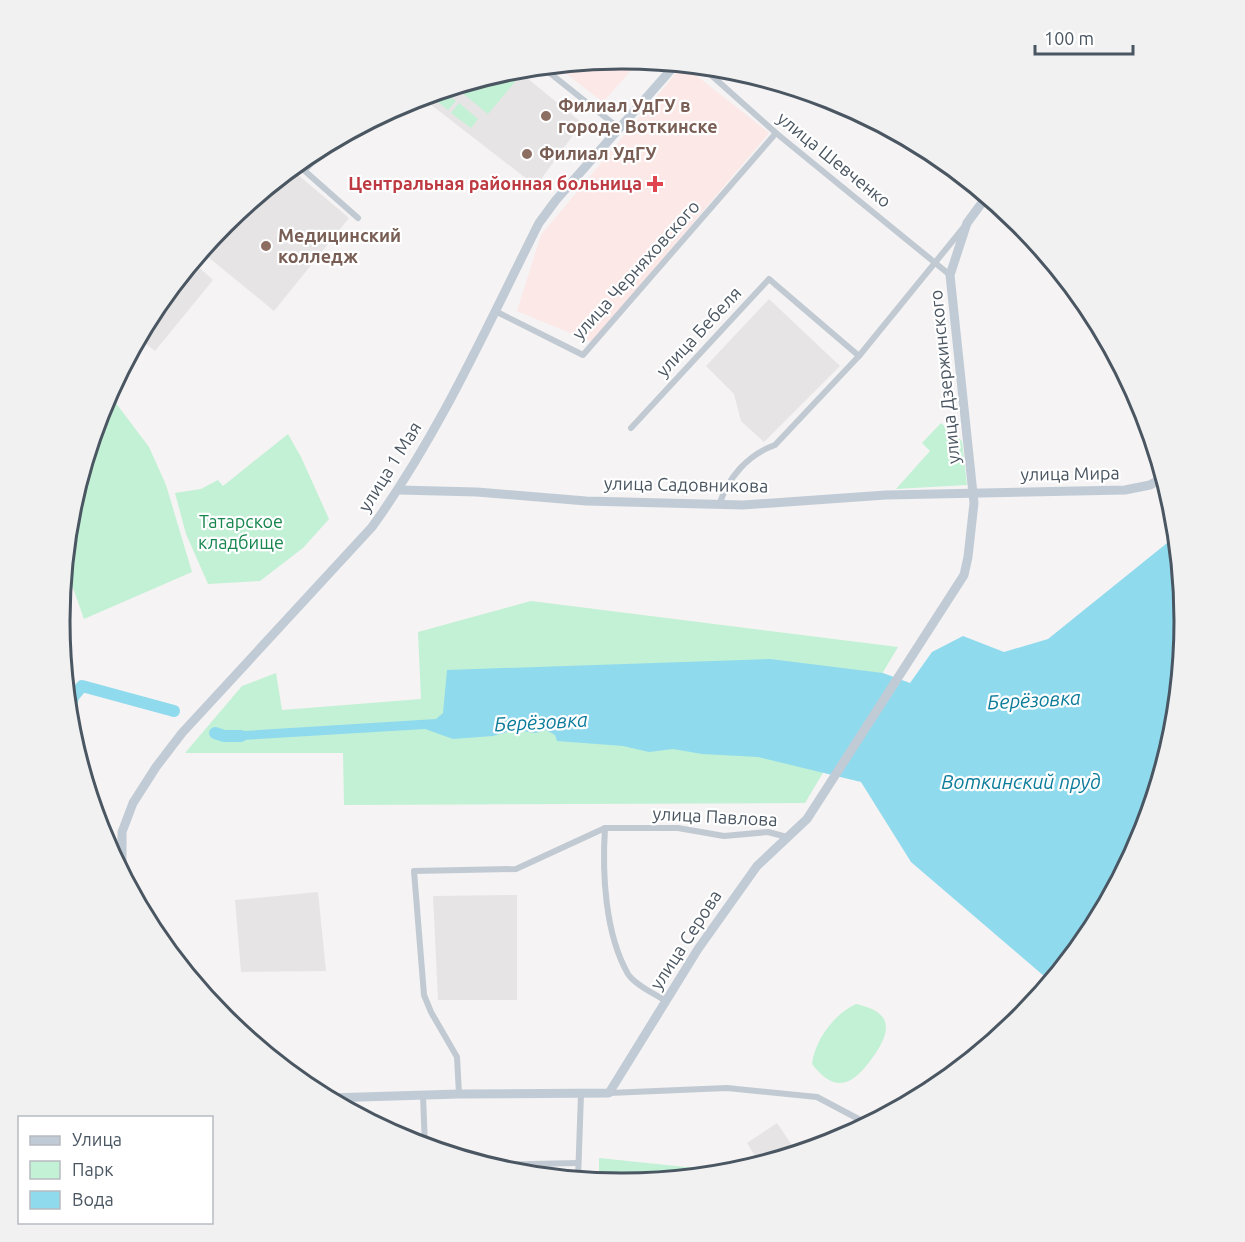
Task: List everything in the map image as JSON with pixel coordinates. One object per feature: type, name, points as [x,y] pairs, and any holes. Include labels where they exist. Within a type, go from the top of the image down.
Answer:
[{"type":"main road","name":"улица 1 Мая","points":[[122,853],[122,832],[133,803],[156,767],[182,733],[368,532],[399,490],[495,311],[539,223],[556,200],[670,71]]},
{"type":"main road","name":"улица Дзержинского","points":[[942,612],[958,587],[968,557],[973,492],[950,275],[967,223],[982,203]]},
{"type":"main road","name":"улица Мира","points":[[973,492],[1125,490],[1150,485],[1157,481]]},
{"type":"main road","name":"улица Садовникова","points":[[399,490],[719,505],[973,492]]},
{"type":"main road","name":"улица Серова","points":[[609,1093],[698,949],[757,866],[807,819],[942,612]]},
{"type":"main road","points":[[344,1098],[609,1093]]},
{"type":"street","points":[[551,74],[620,129]]},
{"type":"street","name":"улица Шевченко","points":[[714,77],[776,133],[835,178],[950,275]]},
{"type":"street","name":"улица Черняховского","points":[[495,311],[583,355],[776,133]]},
{"type":"street","points":[[305,170],[357,218]]},
{"type":"street","points":[[719,505],[726,484],[758,451],[775,445],[859,356],[967,223]]},
{"type":"street","name":"улица Бебеля","points":[[631,428],[769,279],[859,356]]},
{"type":"street","points":[[605,828],[603,854],[608,919],[629,976],[666,1001]]},
{"type":"street","name":"улица Павлова","points":[[459,1094],[457,1057],[431,1012],[424,994],[414,871],[516,869],[605,828],[678,828],[724,836],[768,832],[787,837]]},
{"type":"street","points":[[609,1093],[727,1088],[817,1097],[859,1119]]},
{"type":"street","points":[[578,1171],[580,1094]]},
{"type":"street","points":[[423,1096],[425,1136]]},
{"type":"street","points":[[527,1164],[578,1163]]},
{"type":"shaded area","points":[[632,69],[603,102],[565,72]]},
{"type":"shaded area","name":"Центральная районная больница","points":[[677,72],[694,74],[769,133],[592,342],[517,311],[541,235]]},
{"type":"shaded area","name":"Филиал УдГУ","points":[[527,78],[582,123],[536,186],[430,104],[480,88]]},
{"type":"shaded area","name":"Медицинский колледж","points":[[298,175],[349,218],[274,311],[207,256],[259,206]]},
{"type":"shaded area","points":[[199,267],[213,280],[155,351],[145,343]]},
{"type":"shaded area","points":[[769,299],[840,366],[764,442],[741,421],[734,394],[706,366]]},
{"type":"shaded area","points":[[318,892],[326,971],[241,972],[235,900]]},
{"type":"shaded area","points":[[517,895],[517,1000],[438,1000],[433,896]]},
{"type":"shaded area","points":[[777,1123],[792,1146],[755,1156],[747,1143]]},
{"type":"green space","points":[[517,80],[488,114],[462,93]]},
{"type":"green space","points":[[451,96],[456,101],[448,110],[437,101]]},
{"type":"green space","points":[[459,103],[478,119],[471,128],[451,113]]},
{"type":"green space","points":[[116,403],[149,447],[166,485],[192,572],[84,619],[72,585],[75,549],[89,478]]},
{"type":"green space","points":[[941,423],[962,441],[967,485],[896,489],[930,451],[922,443]]},
{"type":"green space","name":"Татарское кладбище","points":[[288,434],[329,519],[303,548],[260,581],[208,584],[186,534],[175,493],[201,489],[218,480],[223,486]]},
{"type":"green space","points":[[531,601],[898,647],[805,803],[344,805],[343,753],[185,753],[242,686],[276,673],[282,710],[421,699],[418,632]]},
{"type":"green space","points":[[856,1004],[868,1007],[883,1017],[886,1030],[884,1038],[866,1067],[851,1080],[837,1083],[821,1074],[812,1064],[814,1055],[821,1037],[833,1021]]},
{"type":"green space","points":[[599,1158],[695,1168],[659,1172],[599,1172]]},
{"type":"water","name":"Воткинский пруд","points":[[1169,542],[1173,585],[1173,657],[1170,693],[1156,764],[1118,865],[1081,928],[1045,977],[911,862],[861,782],[758,757],[702,754],[673,749],[649,752],[623,746],[557,741],[555,735],[546,730],[536,733],[515,730],[493,736],[453,739],[425,729],[225,741],[227,732],[436,719],[443,713],[447,670],[770,659],[883,673],[910,683],[932,652],[963,636],[1004,652],[1048,639]]},
{"type":"water","points":[[82,686],[77,705],[75,693],[75,689]]},
{"type":"waterway","name":"Берёзовка","points":[[75,694],[82,686],[174,711]]},
{"type":"waterway","name":"Берёзовка","points":[[215,733],[224,736],[241,736]]},
{"type":"place","name":"Филиал УдГУ в городе Воткинске","points":[[546,116]]},
{"type":"place","name":"Филиал УдГУ","points":[[527,154]]},
{"type":"place","name":"Центральная районная больница","points":[[655,184]]},
{"type":"place","name":"Медицинский колледж","points":[[266,246]]}]
